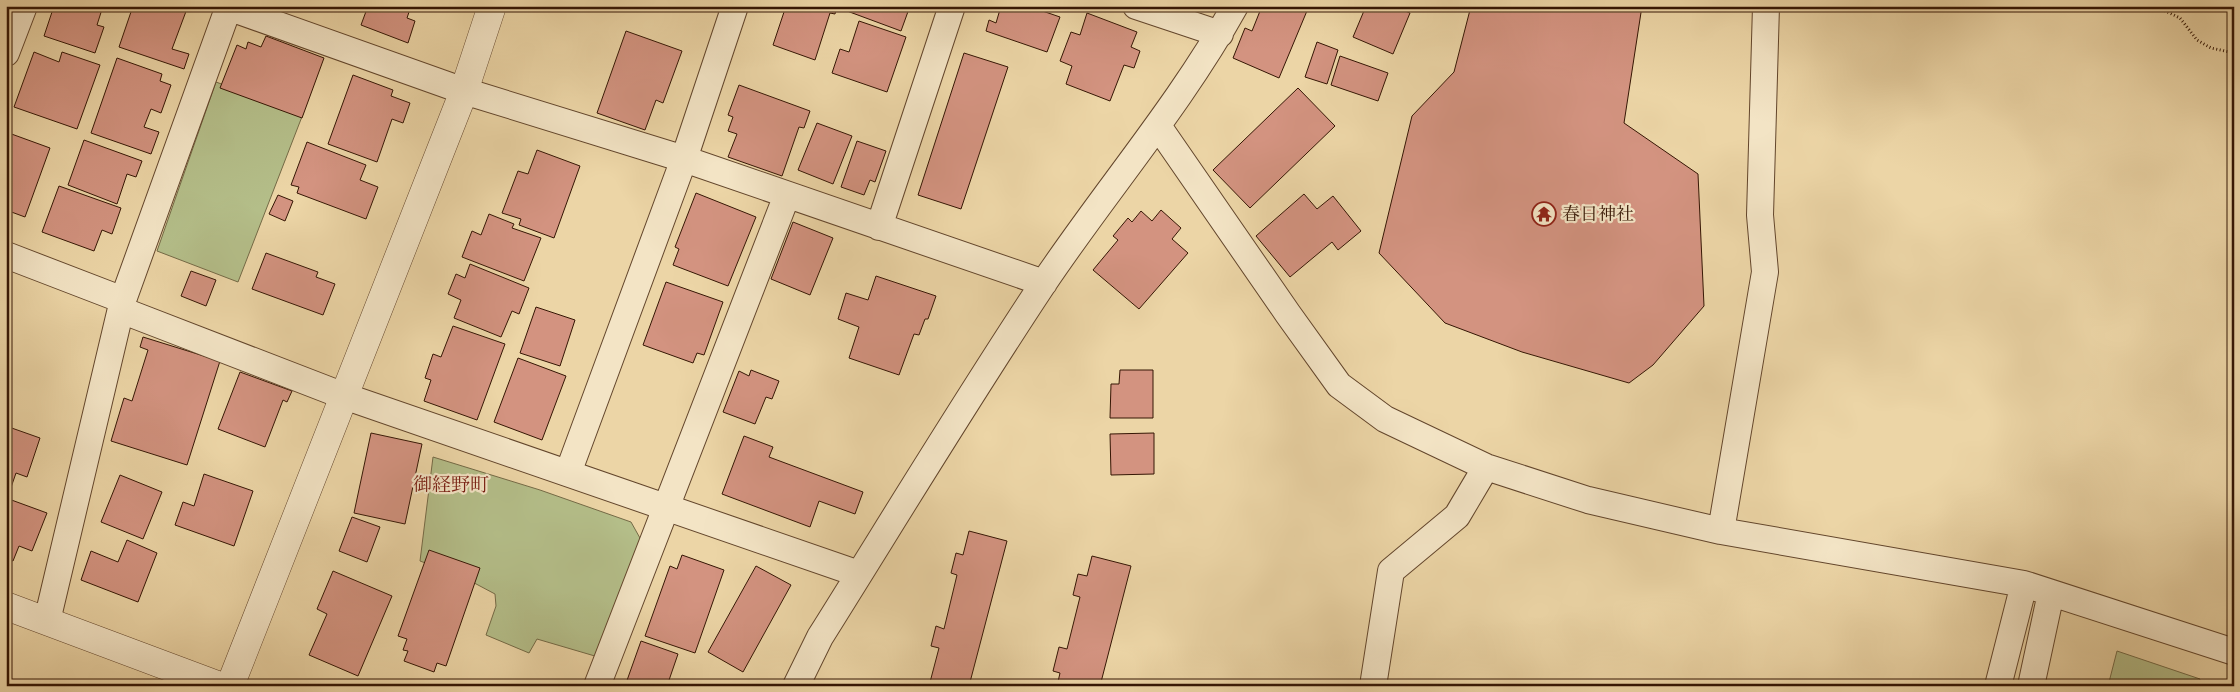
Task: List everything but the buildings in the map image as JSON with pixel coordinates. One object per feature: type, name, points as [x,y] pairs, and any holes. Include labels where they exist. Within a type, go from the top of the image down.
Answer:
[{"type":"street","points":[[6,53],[24,6]]},
{"type":"street","points":[[230,686],[464,91],[492,6]]},
{"type":"street","points":[[568,474],[684,159],[735,6]]},
{"type":"street","points":[[879,227],[952,6]]},
{"type":"street","points":[[1136,6],[1220,34]]},
{"type":"street","points":[[796,686],[820,637],[1044,283],[1158,126],[1220,34],[1235,6]]},
{"type":"street","points":[[1721,531],[1764,272],[1760,215],[1766,6]]},
{"type":"street","points":[[47,621],[122,305],[228,7],[464,91],[684,159],[1044,283]]},
{"type":"street","points":[[1158,126],[1288,314],[1340,385],[1385,419],[1486,467],[1588,500],[1721,531],[2024,584],[2234,652]]},
{"type":"street","points":[[597,686],[787,195]]},
{"type":"street","points":[[6,254],[122,305],[344,396],[859,574]]},
{"type":"street","points":[[1373,686],[1391,571],[1457,516],[1486,467]]},
{"type":"street","points":[[1998,686],[2024,584]]},
{"type":"street","points":[[2031,686],[2051,593]]},
{"type":"street","points":[[6,606],[220,686]]},
{"type":"path","points":[[2156,6],[2180,18],[2197,40],[2211,48],[2234,53]]},
{"type":"green space","points":[[216,82],[303,114],[238,282],[157,251]]},
{"type":"green space","points":[[433,457],[540,490],[631,522],[645,547],[605,659],[537,639],[529,653],[486,635],[496,606],[495,594],[463,577],[420,561]]},
{"type":"green space","points":[[2117,651],[2200,679],[2198,686],[2108,686]]},
{"type":"place","name":"春日神社","points":[[1544,214]]},
{"type":"district","name":"御経野町","points":[[451,484]]}]
